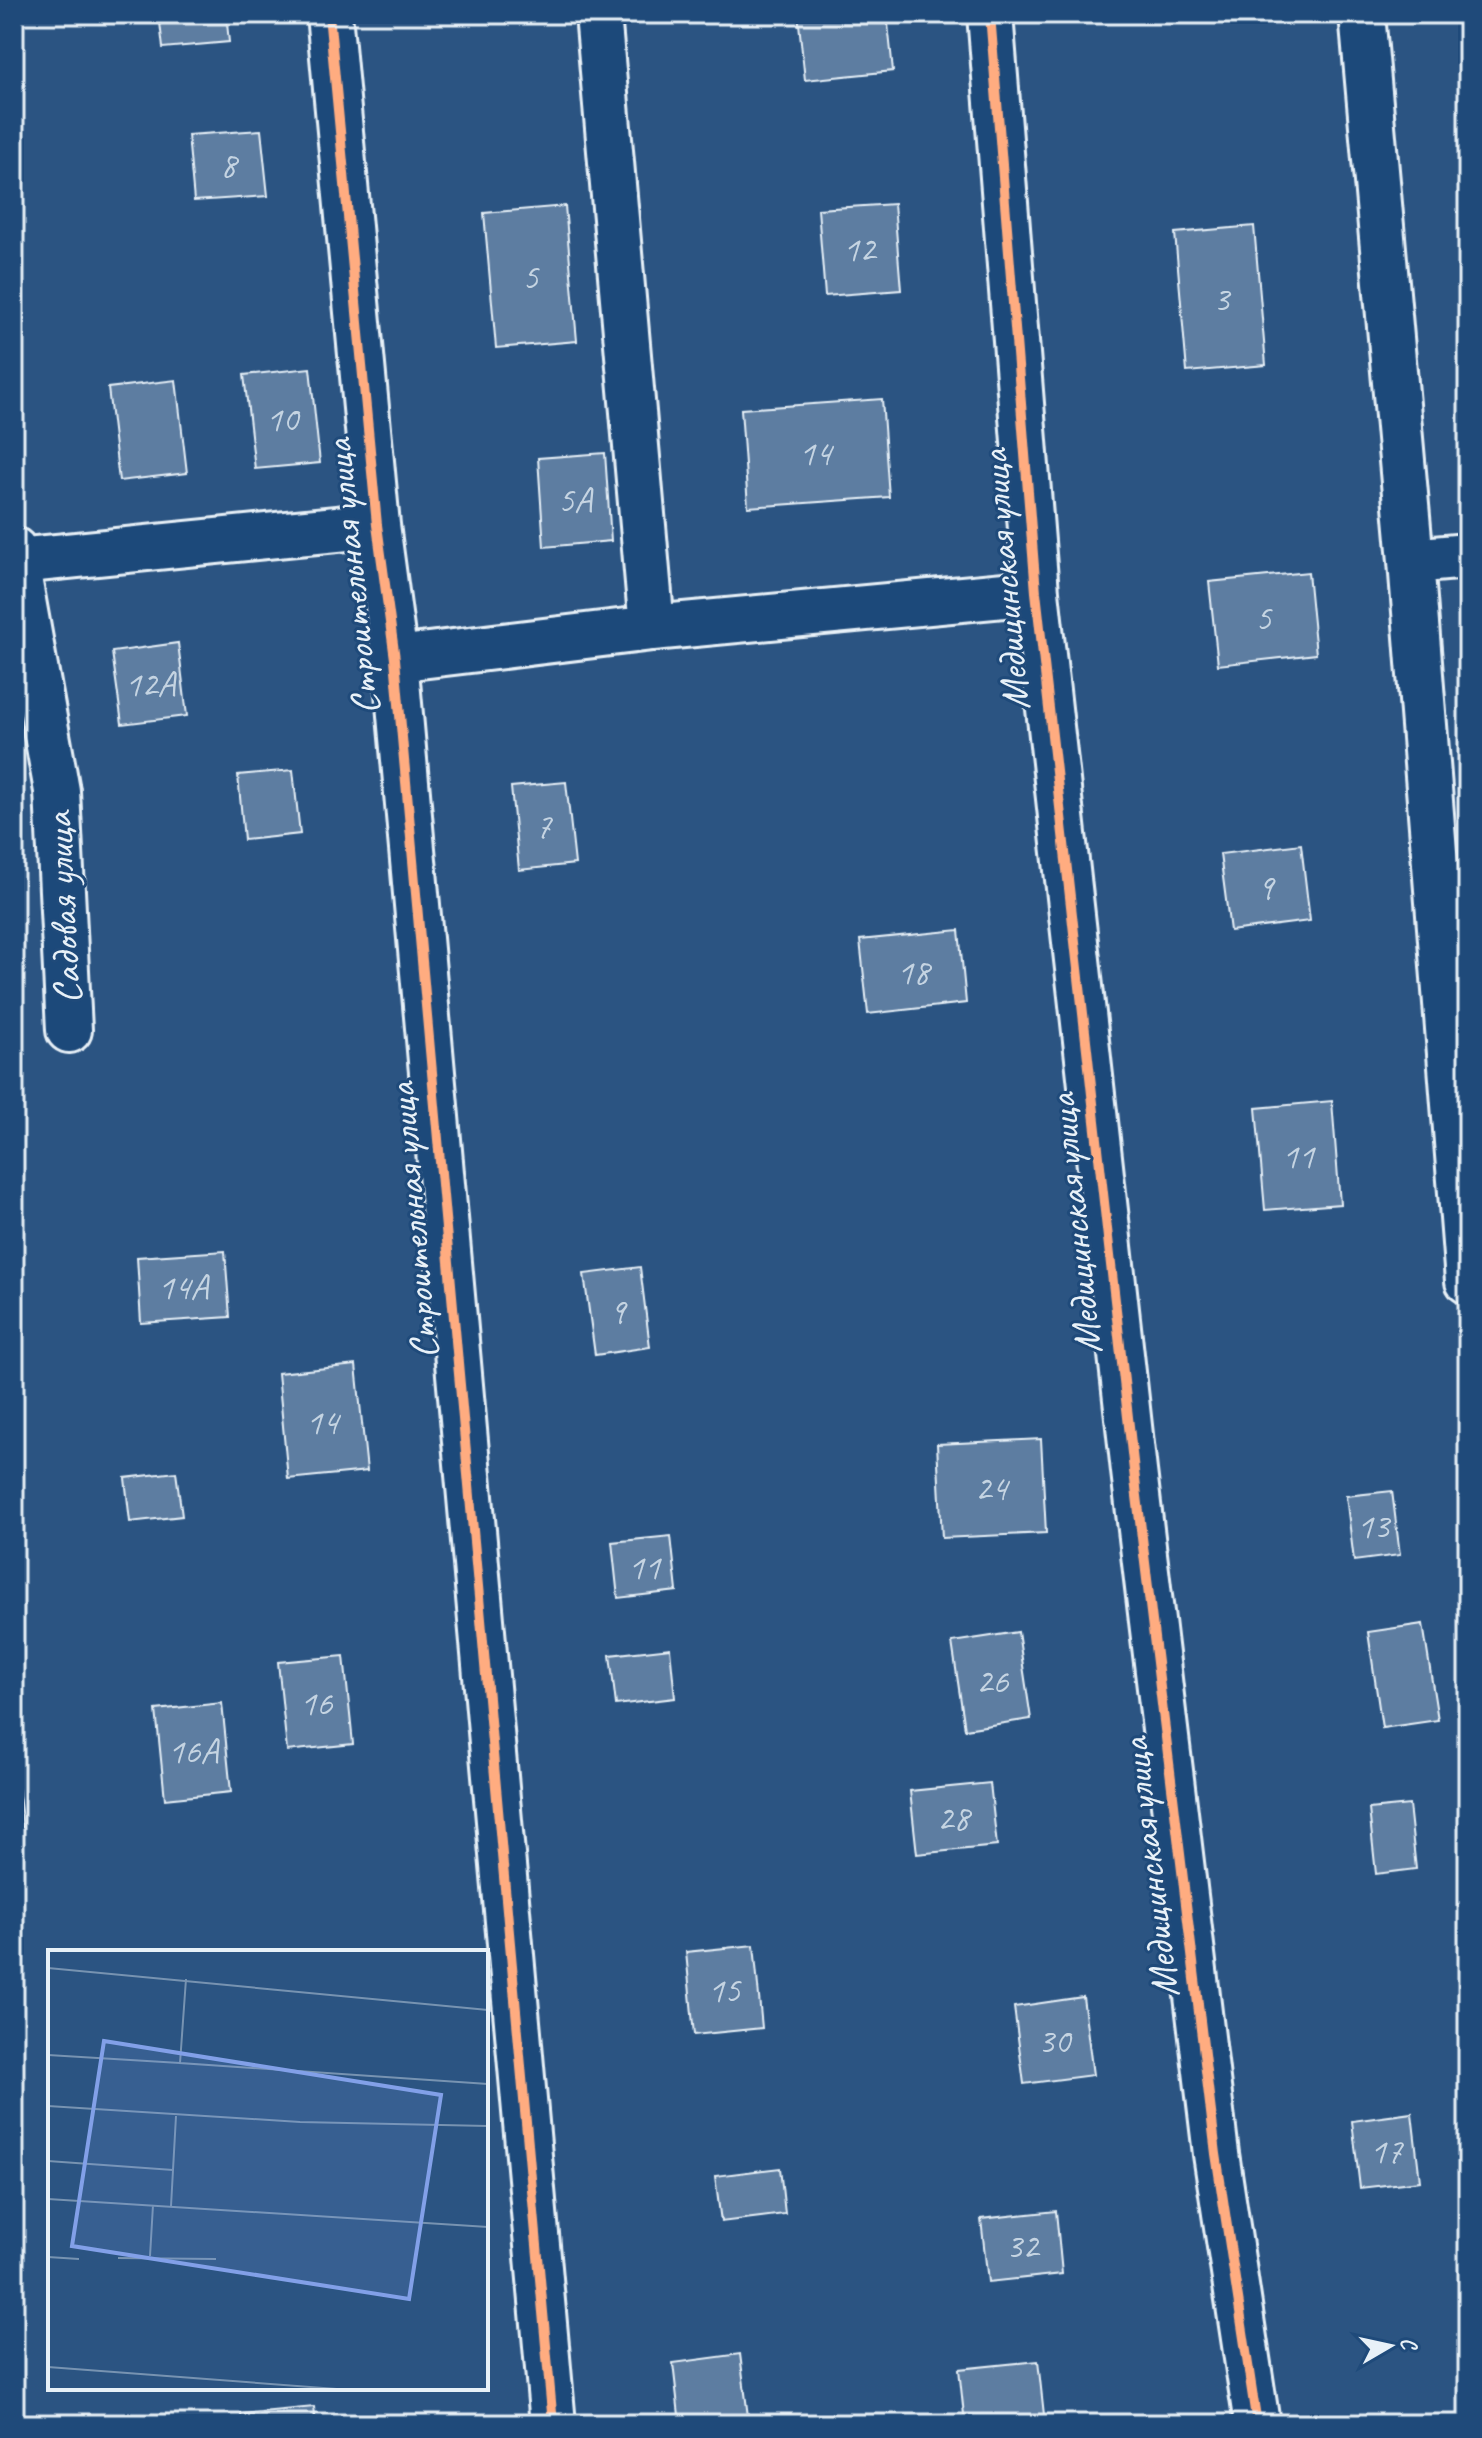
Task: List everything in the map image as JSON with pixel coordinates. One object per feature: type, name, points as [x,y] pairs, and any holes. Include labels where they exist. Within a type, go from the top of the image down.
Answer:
[{"type":"street","name":"Строительная улица","points":[[329,14],[377,525],[395,659],[553,2424]]},
{"type":"street","points":[[598,14],[652,628]]},
{"type":"street","name":"Медицинская улица","points":[[990,14],[1036,592],[1134,1471],[1214,2138],[1257,2424]]},
{"type":"street","points":[[1362,14],[1411,561],[1468,1281]]},
{"type":"street","points":[[15,556],[377,525]]},
{"type":"street","name":"Садовая улица","points":[[15,556],[57,791],[69,1030]]},
{"type":"street","points":[[1411,561],[1468,556]]},
{"type":"street","points":[[395,659],[652,628],[1036,592]]},
{"type":"building","points":[[159,14],[226,14],[229,42],[163,48]]},
{"type":"building","points":[[798,14],[887,14],[893,71],[805,80]]},
{"type":"building","points":[[261,130],[268,196],[194,201],[188,135]]},
{"type":"building","points":[[894,204],[901,290],[825,296],[818,209]]},
{"type":"building","points":[[565,206],[577,341],[496,348],[484,213]]},
{"type":"building","points":[[1254,226],[1266,365],[1187,372],[1175,233]]},
{"type":"building","points":[[310,368],[320,463],[255,469],[244,375]]},
{"type":"building","points":[[176,380],[187,473],[119,481],[108,388]]},
{"type":"building","points":[[882,399],[889,497],[748,507],[741,409]]},
{"type":"building","points":[[605,453],[611,541],[544,547],[538,458]]},
{"type":"building","points":[[1308,572],[1316,654],[1218,665],[1209,582]]},
{"type":"building","points":[[178,643],[187,716],[122,724],[112,652]]},
{"type":"building","points":[[293,770],[300,834],[244,840],[238,775]]},
{"type":"building","points":[[566,782],[575,864],[519,870],[511,787]]},
{"type":"building","points":[[1301,844],[1310,921],[1230,931],[1220,854]]},
{"type":"building","points":[[959,930],[966,1003],[868,1014],[860,940]]},
{"type":"building","points":[[1332,1101],[1340,1204],[1265,1210],[1256,1108]]},
{"type":"building","points":[[225,1251],[230,1317],[141,1323],[137,1257]]},
{"type":"building","points":[[640,1267],[650,1347],[595,1355],[584,1274]]},
{"type":"building","points":[[356,1365],[367,1471],[288,1479],[278,1373]]},
{"type":"building","points":[[1041,1439],[1046,1533],[942,1538],[937,1444]]},
{"type":"building","points":[[176,1472],[182,1516],[130,1522],[125,1478]]},
{"type":"building","points":[[1392,1491],[1400,1555],[1354,1561],[1346,1496]]},
{"type":"building","points":[[671,1536],[677,1591],[618,1598],[612,1542]]},
{"type":"building","points":[[1423,1624],[1438,1720],[1382,1728],[1368,1632]]},
{"type":"building","points":[[1018,1632],[1031,1719],[965,1729],[952,1642]]},
{"type":"building","points":[[670,1648],[675,1698],[616,1705],[610,1655]]},
{"type":"building","points":[[344,1656],[353,1744],[287,1751],[278,1662]]},
{"type":"building","points":[[222,1703],[231,1792],[165,1799],[156,1710]]},
{"type":"building","points":[[14,1772],[23,1827],[14,1828]]},
{"type":"building","points":[[990,1783],[997,1846],[917,1854],[910,1791]]},
{"type":"building","points":[[1409,1805],[1416,1869],[1376,1874],[1369,1809]]},
{"type":"building","points":[[754,1945],[762,2028],[694,2035],[686,1952]]},
{"type":"building","points":[[1083,1997],[1093,2075],[1024,2084],[1014,2007]]},
{"type":"building","points":[[1412,2113],[1420,2181],[1360,2188],[1352,2121]]},
{"type":"building","points":[[780,2168],[785,2214],[721,2222],[715,2176]]},
{"type":"building","points":[[1056,2211],[1062,2274],[988,2282],[981,2219]]},
{"type":"building","points":[[740,2354],[749,2424],[680,2424],[673,2363]]},
{"type":"building","points":[[1038,2361],[1045,2424],[965,2424],[959,2369]]},
{"type":"building","points":[[314,2407],[316,2424],[242,2424],[241,2414]]},
{"type":"building","points":[[1437,2417],[1438,2424],[1374,2424],[1373,2420]]},
{"type":"cycle path","points":[[329,14],[377,525],[395,659],[553,2424]]},
{"type":"cycle path","points":[[990,14],[1036,592],[1134,1471],[1216,2154],[1257,2424]]}]
